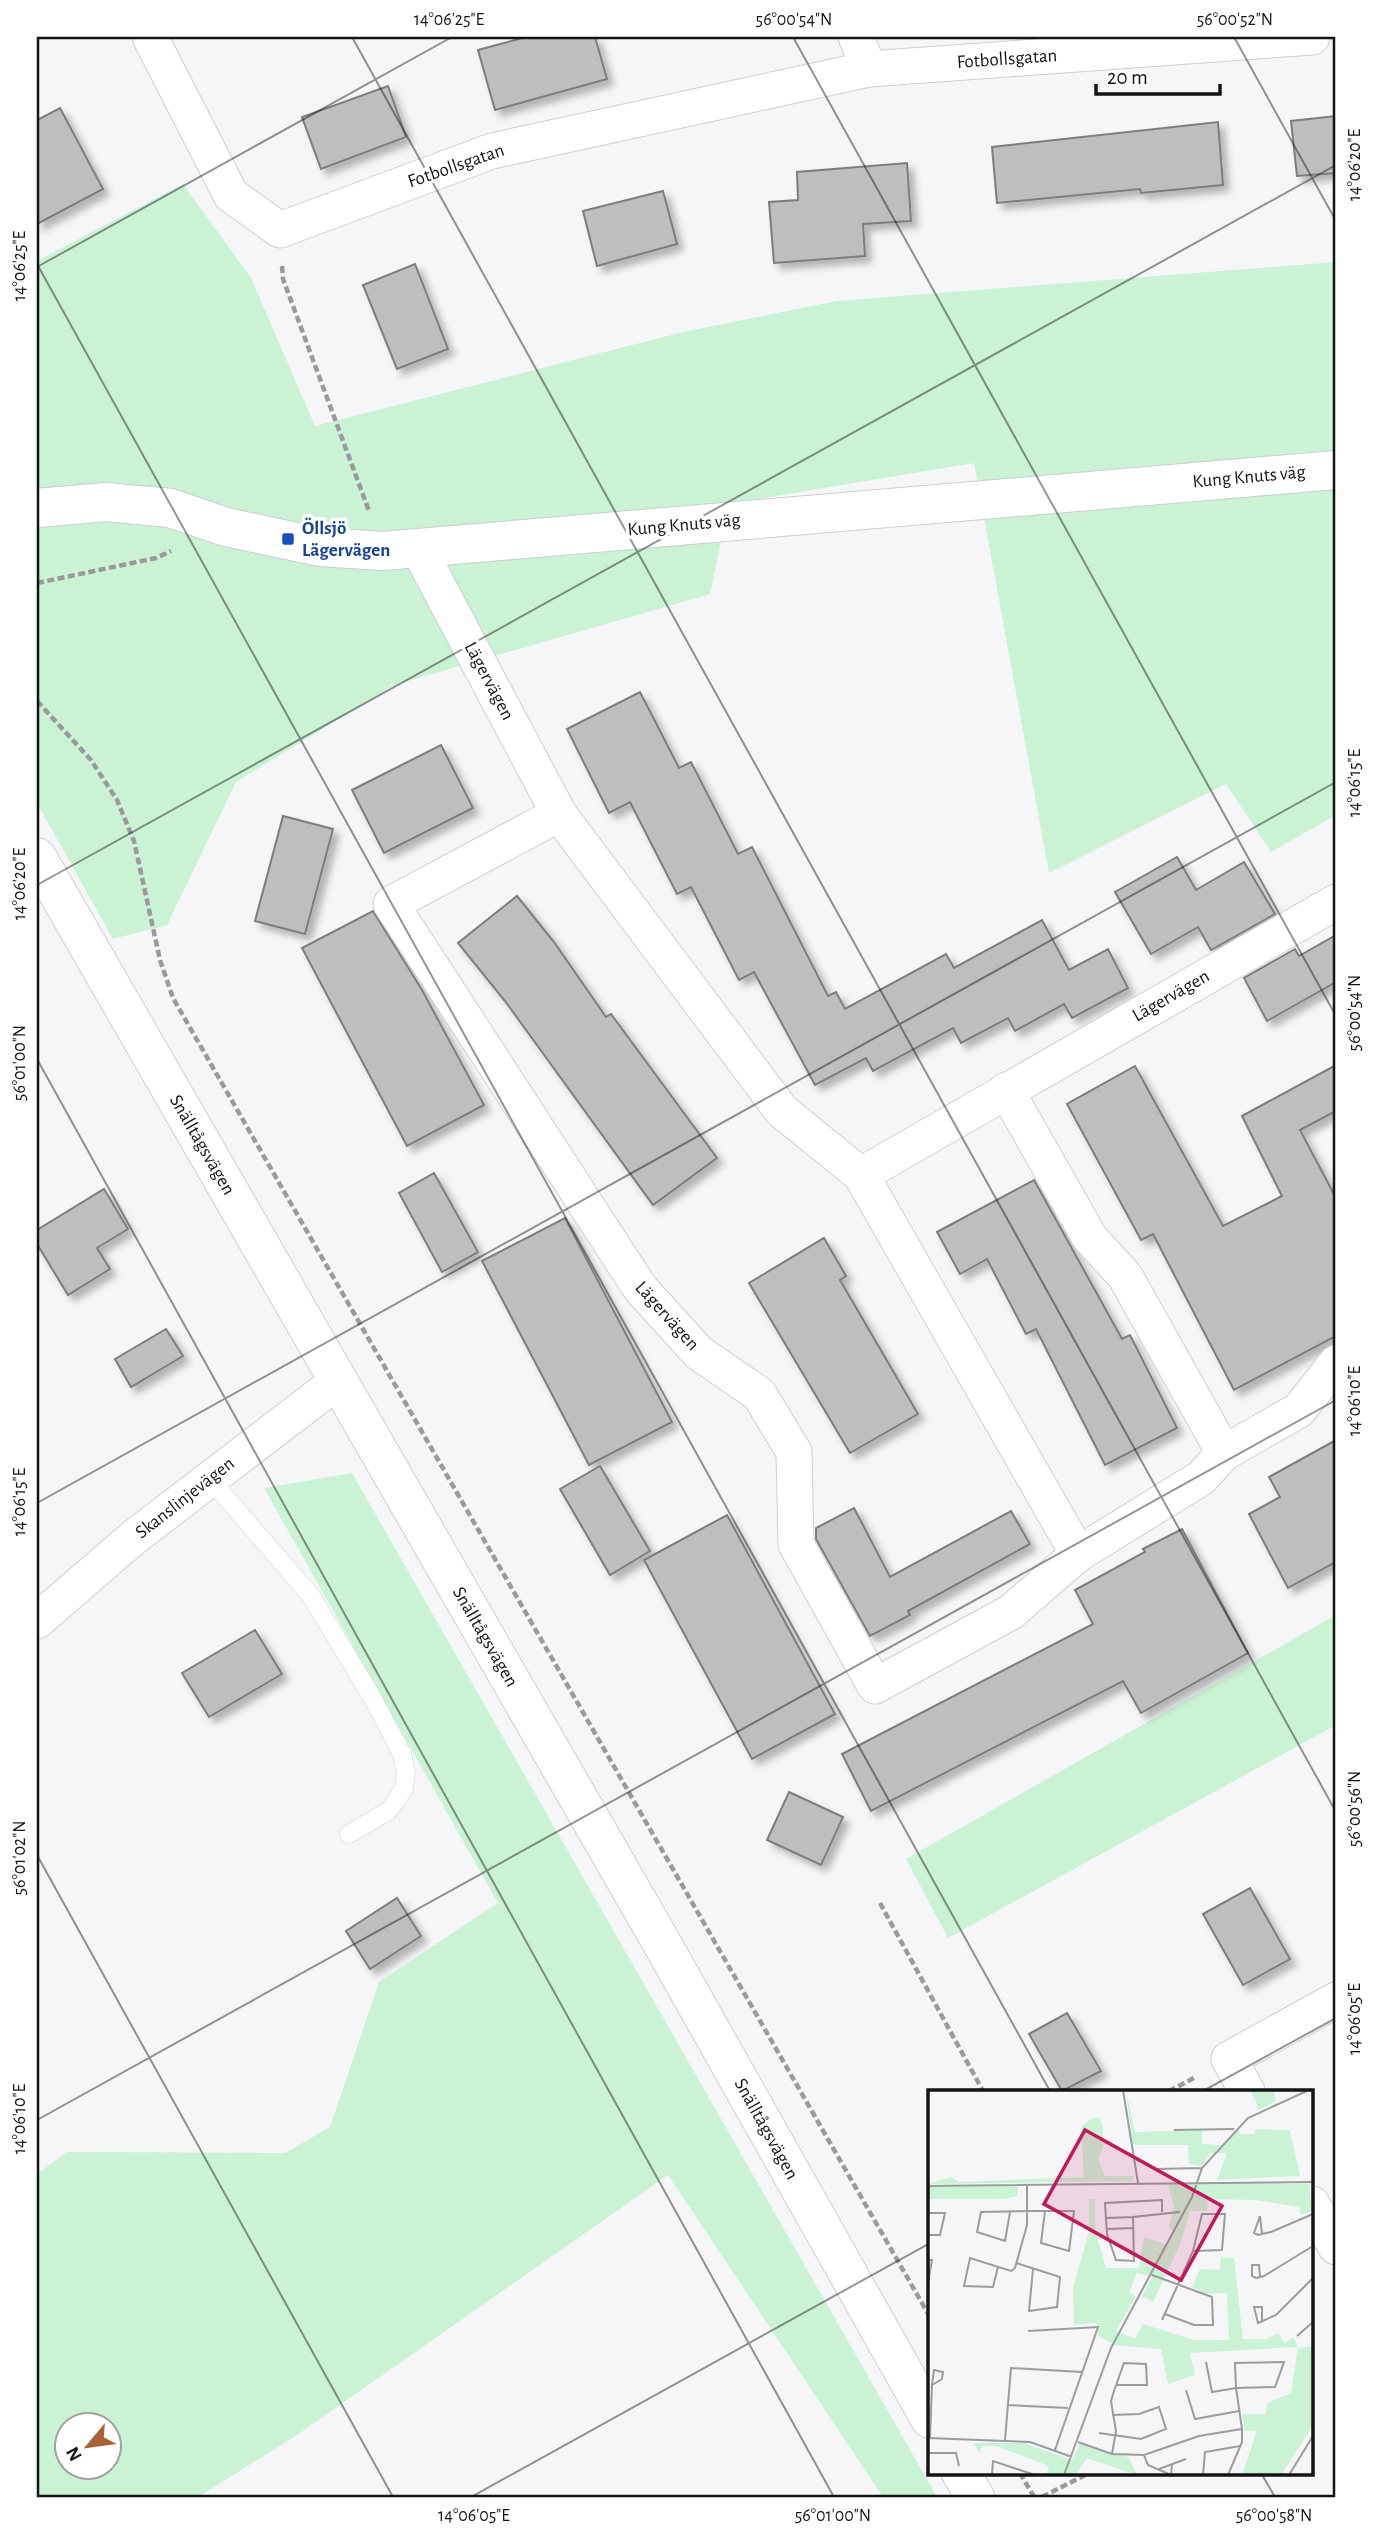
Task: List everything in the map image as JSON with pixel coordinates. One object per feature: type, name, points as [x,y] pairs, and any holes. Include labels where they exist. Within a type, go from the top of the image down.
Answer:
[{"type":"street","points":[[150,37],[231,195],[279,230]]},
{"type":"street","points":[[856,37],[869,69]]},
{"type":"street","name":"Fotbollsgatan","points":[[279,230],[492,151],[869,69],[1312,37]]},
{"type":"street","name":"Kung Knuts väg","points":[[37,508],[106,502],[170,508],[226,527],[320,547],[401,549],[1336,470]]},
{"type":"street","name":"Lägervägen","points":[[401,549],[559,814],[782,1111],[860,1175],[1078,1553]]},
{"type":"street","name":"Lägervägen","points":[[559,814],[391,904],[640,1288],[699,1353],[759,1394],[793,1452],[796,1544],[875,1686],[1011,1612],[1078,1553],[1201,1478],[1224,1453],[1298,1410],[1336,1363]]},
{"type":"street","name":"Snälltågsvägen","points":[[37,857],[660,1940],[928,2415]]},
{"type":"street","name":"Lägervägen","points":[[860,1175],[1336,902]]},
{"type":"street","points":[[1006,1090],[1090,1238],[1125,1276],[1224,1453]]},
{"type":"street","name":"Skanslinjevägen","points":[[37,1621],[132,1538],[338,1381]]},
{"type":"street","points":[[1246,2090],[1229,2059],[1336,2000]]},
{"type":"street","points":[[1314,2208],[1336,2248]]},
{"type":"street","points":[[962,2474],[975,2497]]},
{"type":"lane","points":[[209,1478],[311,1596],[372,1697],[402,1754],[406,1773],[404,1788],[396,1801],[388,1811],[349,1834]]},
{"type":"path","points":[[279,230],[283,279],[401,549]]},
{"type":"path","points":[[37,583],[156,558],[226,527]]},
{"type":"path","points":[[37,701],[92,760],[117,800],[134,841],[160,960],[173,998],[928,2314]]},
{"type":"path","points":[[880,1903],[983,2090]]},
{"type":"path","points":[[1021,2474],[1034,2497]]},
{"type":"path","points":[[1042,2497],[1087,2474]]},
{"type":"green space","points":[[183,184],[251,278],[315,426],[683,332],[837,301],[1336,262],[1336,815],[1271,852],[1226,784],[1049,873],[974,463],[729,504],[710,594],[394,685],[236,782],[167,925],[113,939],[37,803],[37,261]]},
{"type":"green space","points":[[352,1473],[937,2497],[883,2497],[668,2175],[294,2437],[198,2497],[37,2497],[37,2174],[67,2152],[285,2153],[330,2127],[379,1982],[498,1903],[264,1488]]},
{"type":"green space","points":[[1336,1615],[1336,1725],[948,1938],[906,1859]]},
{"type":"building","points":[[526,37],[595,37],[607,79],[495,110],[478,50]]},
{"type":"building","points":[[388,86],[406,137],[321,169],[302,117]]},
{"type":"building","points":[[60,108],[103,189],[37,224],[37,120]]},
{"type":"building","points":[[1336,116],[1336,173],[1297,176],[1291,121]]},
{"type":"building","points":[[1218,122],[1223,185],[1141,193],[1140,189],[997,203],[992,147]]},
{"type":"building","points":[[907,163],[911,221],[863,224],[865,256],[774,263],[769,202],[798,200],[797,172]]},
{"type":"building","points":[[663,191],[677,244],[597,266],[583,211]]},
{"type":"building","points":[[415,264],[448,349],[397,369],[363,285]]},
{"type":"building","points":[[640,692],[679,768],[691,762],[738,854],[752,847],[828,996],[836,992],[845,1009],[946,954],[954,968],[1042,920],[1069,970],[1108,949],[1128,988],[1072,1018],[1064,1004],[1015,1031],[1008,1018],[961,1043],[953,1028],[873,1071],[866,1058],[815,1085],[754,972],[739,980],[691,887],[677,894],[630,802],[609,813],[567,729]]},
{"type":"building","points":[[441,745],[473,808],[384,853],[352,790]]},
{"type":"building","points":[[283,816],[333,829],[305,934],[255,921]]},
{"type":"building","points":[[1177,857],[1196,890],[1244,862],[1275,914],[1211,950],[1198,927],[1151,954],[1115,892]]},
{"type":"building","points":[[517,896],[554,942],[606,1017],[611,1014],[717,1158],[653,1205],[505,1001],[458,943]]},
{"type":"building","points":[[373,911],[422,990],[484,1105],[407,1146],[302,948]]},
{"type":"building","points":[[1336,935],[1336,982],[1267,1021],[1244,978],[1295,949],[1299,956]]},
{"type":"building","points":[[1336,1065],[1336,1111],[1300,1130],[1336,1198],[1336,1336],[1234,1390],[1153,1234],[1141,1240],[1067,1104],[1135,1066],[1223,1226],[1282,1196],[1242,1116]]},
{"type":"building","points":[[434,1173],[478,1252],[442,1272],[399,1193]]},
{"type":"building","points":[[1034,1180],[1122,1339],[1130,1335],[1177,1428],[1105,1465],[1036,1329],[1026,1334],[987,1259],[960,1274],[937,1232]]},
{"type":"building","points":[[104,1189],[128,1229],[97,1248],[110,1269],[68,1295],[37,1244],[37,1230]]},
{"type":"building","points":[[565,1218],[672,1422],[589,1465],[482,1261]]},
{"type":"building","points":[[824,1238],[846,1276],[840,1280],[918,1414],[850,1453],[749,1283]]},
{"type":"building","points":[[166,1329],[183,1356],[131,1387],[115,1359]]},
{"type":"building","points":[[1336,1440],[1336,1562],[1288,1588],[1249,1514],[1280,1497],[1269,1477]]},
{"type":"building","points":[[600,1466],[650,1551],[610,1575],[560,1489]]},
{"type":"building","points":[[854,1508],[890,1577],[1011,1511],[1030,1544],[908,1611],[910,1615],[870,1636],[816,1539],[816,1528]]},
{"type":"building","points":[[727,1515],[835,1714],[752,1759],[644,1560]]},
{"type":"building","points":[[1182,1529],[1248,1653],[1141,1713],[1123,1681],[871,1811],[842,1754],[1093,1624],[1075,1590]]},
{"type":"building","points":[[255,1630],[282,1674],[209,1717],[182,1673]]},
{"type":"building","points":[[789,1792],[843,1817],[821,1865],[767,1840]]},
{"type":"building","points":[[1250,1888],[1290,1959],[1243,1985],[1203,1914]]},
{"type":"building","points":[[397,1898],[421,1936],[370,1969],[346,1931]]},
{"type":"building","points":[[1067,2013],[1101,2071],[1061,2090],[1029,2034]]},
{"type":"place","name":"Öllsjö Lägervägen","points":[[288,539]]}]
